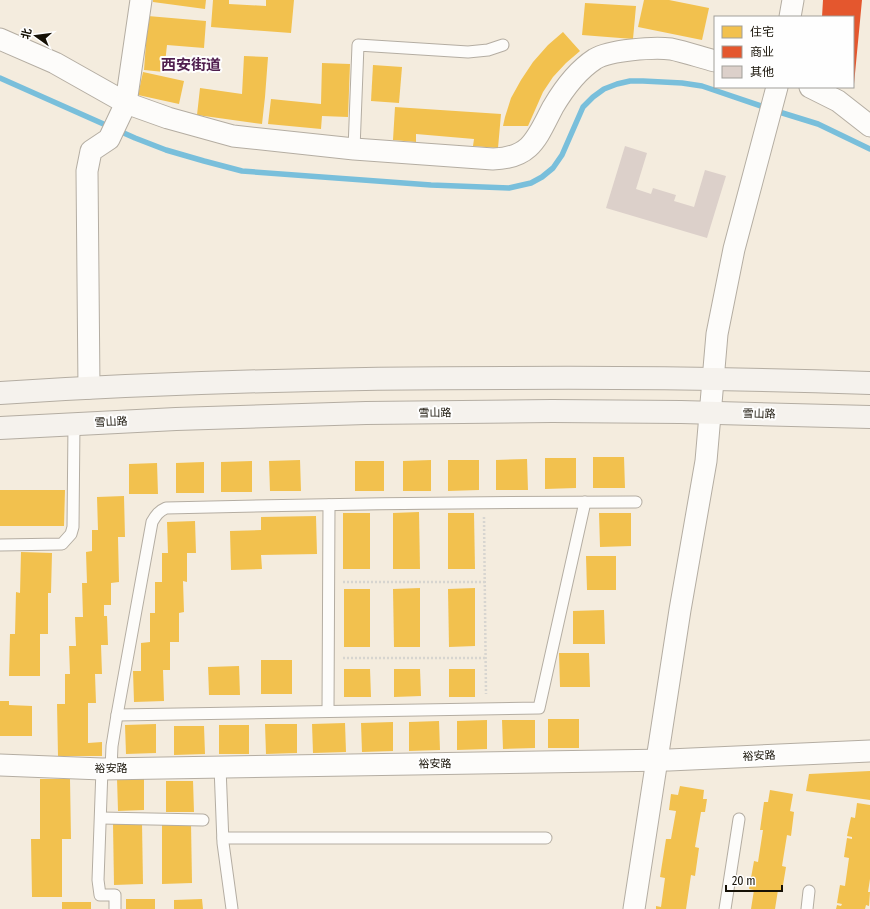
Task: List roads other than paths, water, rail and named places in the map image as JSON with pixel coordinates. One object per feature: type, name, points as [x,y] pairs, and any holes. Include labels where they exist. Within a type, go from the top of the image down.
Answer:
[{"type":"main road","points":[[0,393],[175,384],[365,378],[713,379],[870,384]]},
{"type":"main road","name":"雪山路","points":[[0,428],[176,419],[552,411],[870,417]]},
{"type":"street","points":[[89,388],[87,171],[91,151],[109,139],[123,110],[141,0]]},
{"type":"street","points":[[790,16],[793,0]]},
{"type":"street","points":[[0,39],[55,62],[123,110],[168,118],[233,136],[354,149],[493,159],[507,158],[521,153],[536,141],[562,93],[578,75],[596,59],[617,52],[654,48],[670,49],[714,61]]},
{"type":"street","points":[[634,909],[680,610],[706,461],[717,334],[734,249],[777,88]]},
{"type":"street","points":[[812,88],[838,101],[870,126]]},
{"type":"street","name":"裕安路","points":[[0,765],[106,769],[657,760],[870,751]]},
{"type":"lane","points":[[354,149],[358,45],[468,52],[488,50],[503,45]]},
{"type":"lane","points":[[0,545],[62,544],[71,534],[73,527],[74,424]]},
{"type":"lane","points":[[115,909],[115,896],[100,895],[98,880],[101,818],[106,769],[112,746],[152,522],[156,514],[166,508],[484,502],[636,502]]},
{"type":"lane","points":[[117,715],[539,708],[585,502]]},
{"type":"lane","points":[[328,711],[329,505]]},
{"type":"lane","points":[[220,767],[223,838],[232,909]]},
{"type":"lane","points":[[101,818],[203,820]]},
{"type":"lane","points":[[725,909],[739,819]]},
{"type":"lane","points":[[223,838],[546,838]]},
{"type":"lane","points":[[806,909],[809,891]]},
{"type":"waterway","points":[[0,78],[135,138],[166,150],[242,171],[431,185],[509,188],[531,183],[542,177],[553,168],[562,155],[583,107],[604,89],[630,81],[682,83],[702,86],[767,108]]},
{"type":"waterway","points":[[776,111],[818,124],[870,149]]},
{"type":"district","name":"西安街道","points":[[191,65]]}]
